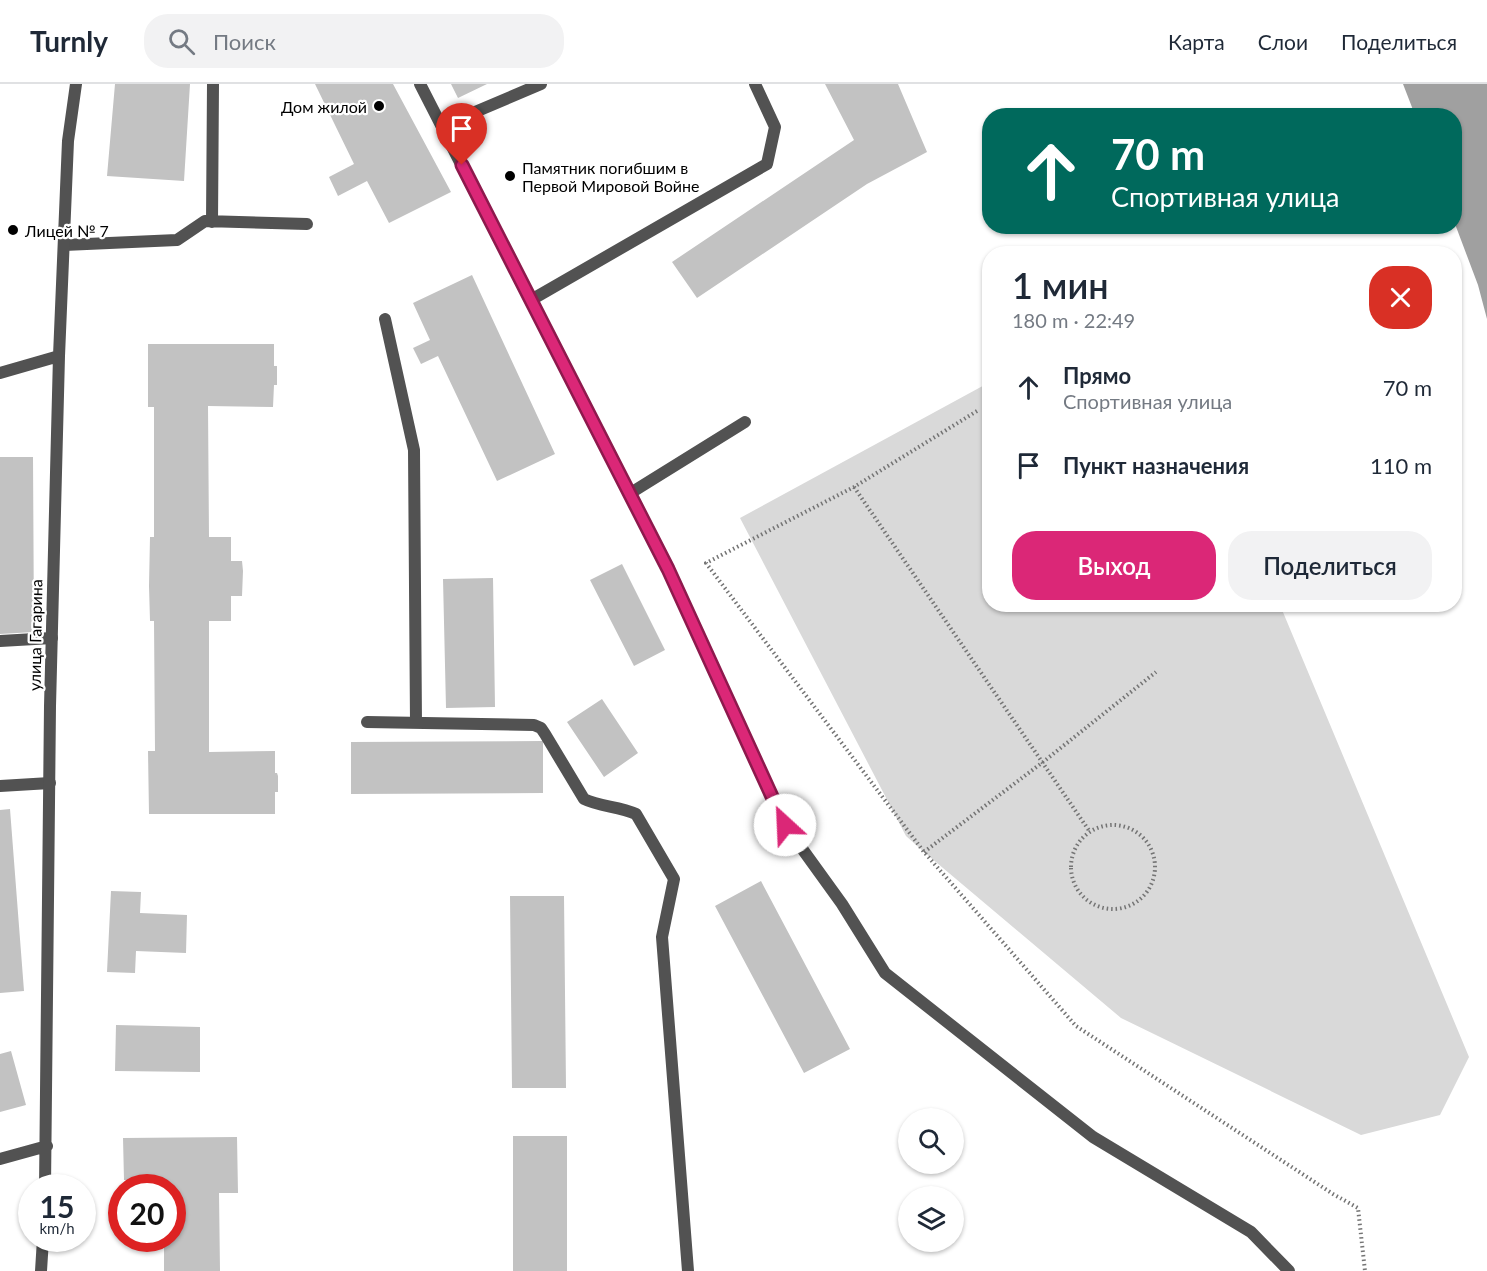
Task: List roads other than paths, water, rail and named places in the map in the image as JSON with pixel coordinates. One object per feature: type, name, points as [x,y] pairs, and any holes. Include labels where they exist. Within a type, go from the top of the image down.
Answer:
[{"type":"street","name":"улица Гагарина","points":[[46,1174],[52,638],[59,356],[68,141],[76,84]]},
{"type":"street","points":[[212,222],[213,84]]},
{"type":"street","points":[[420,84],[668,569],[785,825],[842,904],[885,973],[1093,1137],[1251,1232],[1288,1271]]},
{"type":"street","points":[[442,126],[541,84]]},
{"type":"street","points":[[531,300],[767,164],[775,127],[755,84]]},
{"type":"street","points":[[64,244],[177,240],[205,221],[307,224]]},
{"type":"street","points":[[385,319],[414,450],[416,723]]},
{"type":"street","points":[[0,373],[59,356]]},
{"type":"street","points":[[629,494],[745,423]]},
{"type":"street","points":[[0,641],[52,638]]},
{"type":"street","points":[[367,722],[534,725],[541,728],[584,798],[592,803],[627,809],[636,814],[674,879],[662,937],[688,1271]]},
{"type":"street","points":[[0,786],[50,783]]},
{"type":"street","points":[[0,1159],[47,1146]]},
{"type":"street","points":[[41,1271],[42,1252]]},
{"type":"place","name":"Дом жилой","points":[[379,106]]},
{"type":"place","name":"Памятник погибшим в Первой Мировой Войне","points":[[510,176]]},
{"type":"place","name":"Лицей № 7","points":[[13,230]]}]
